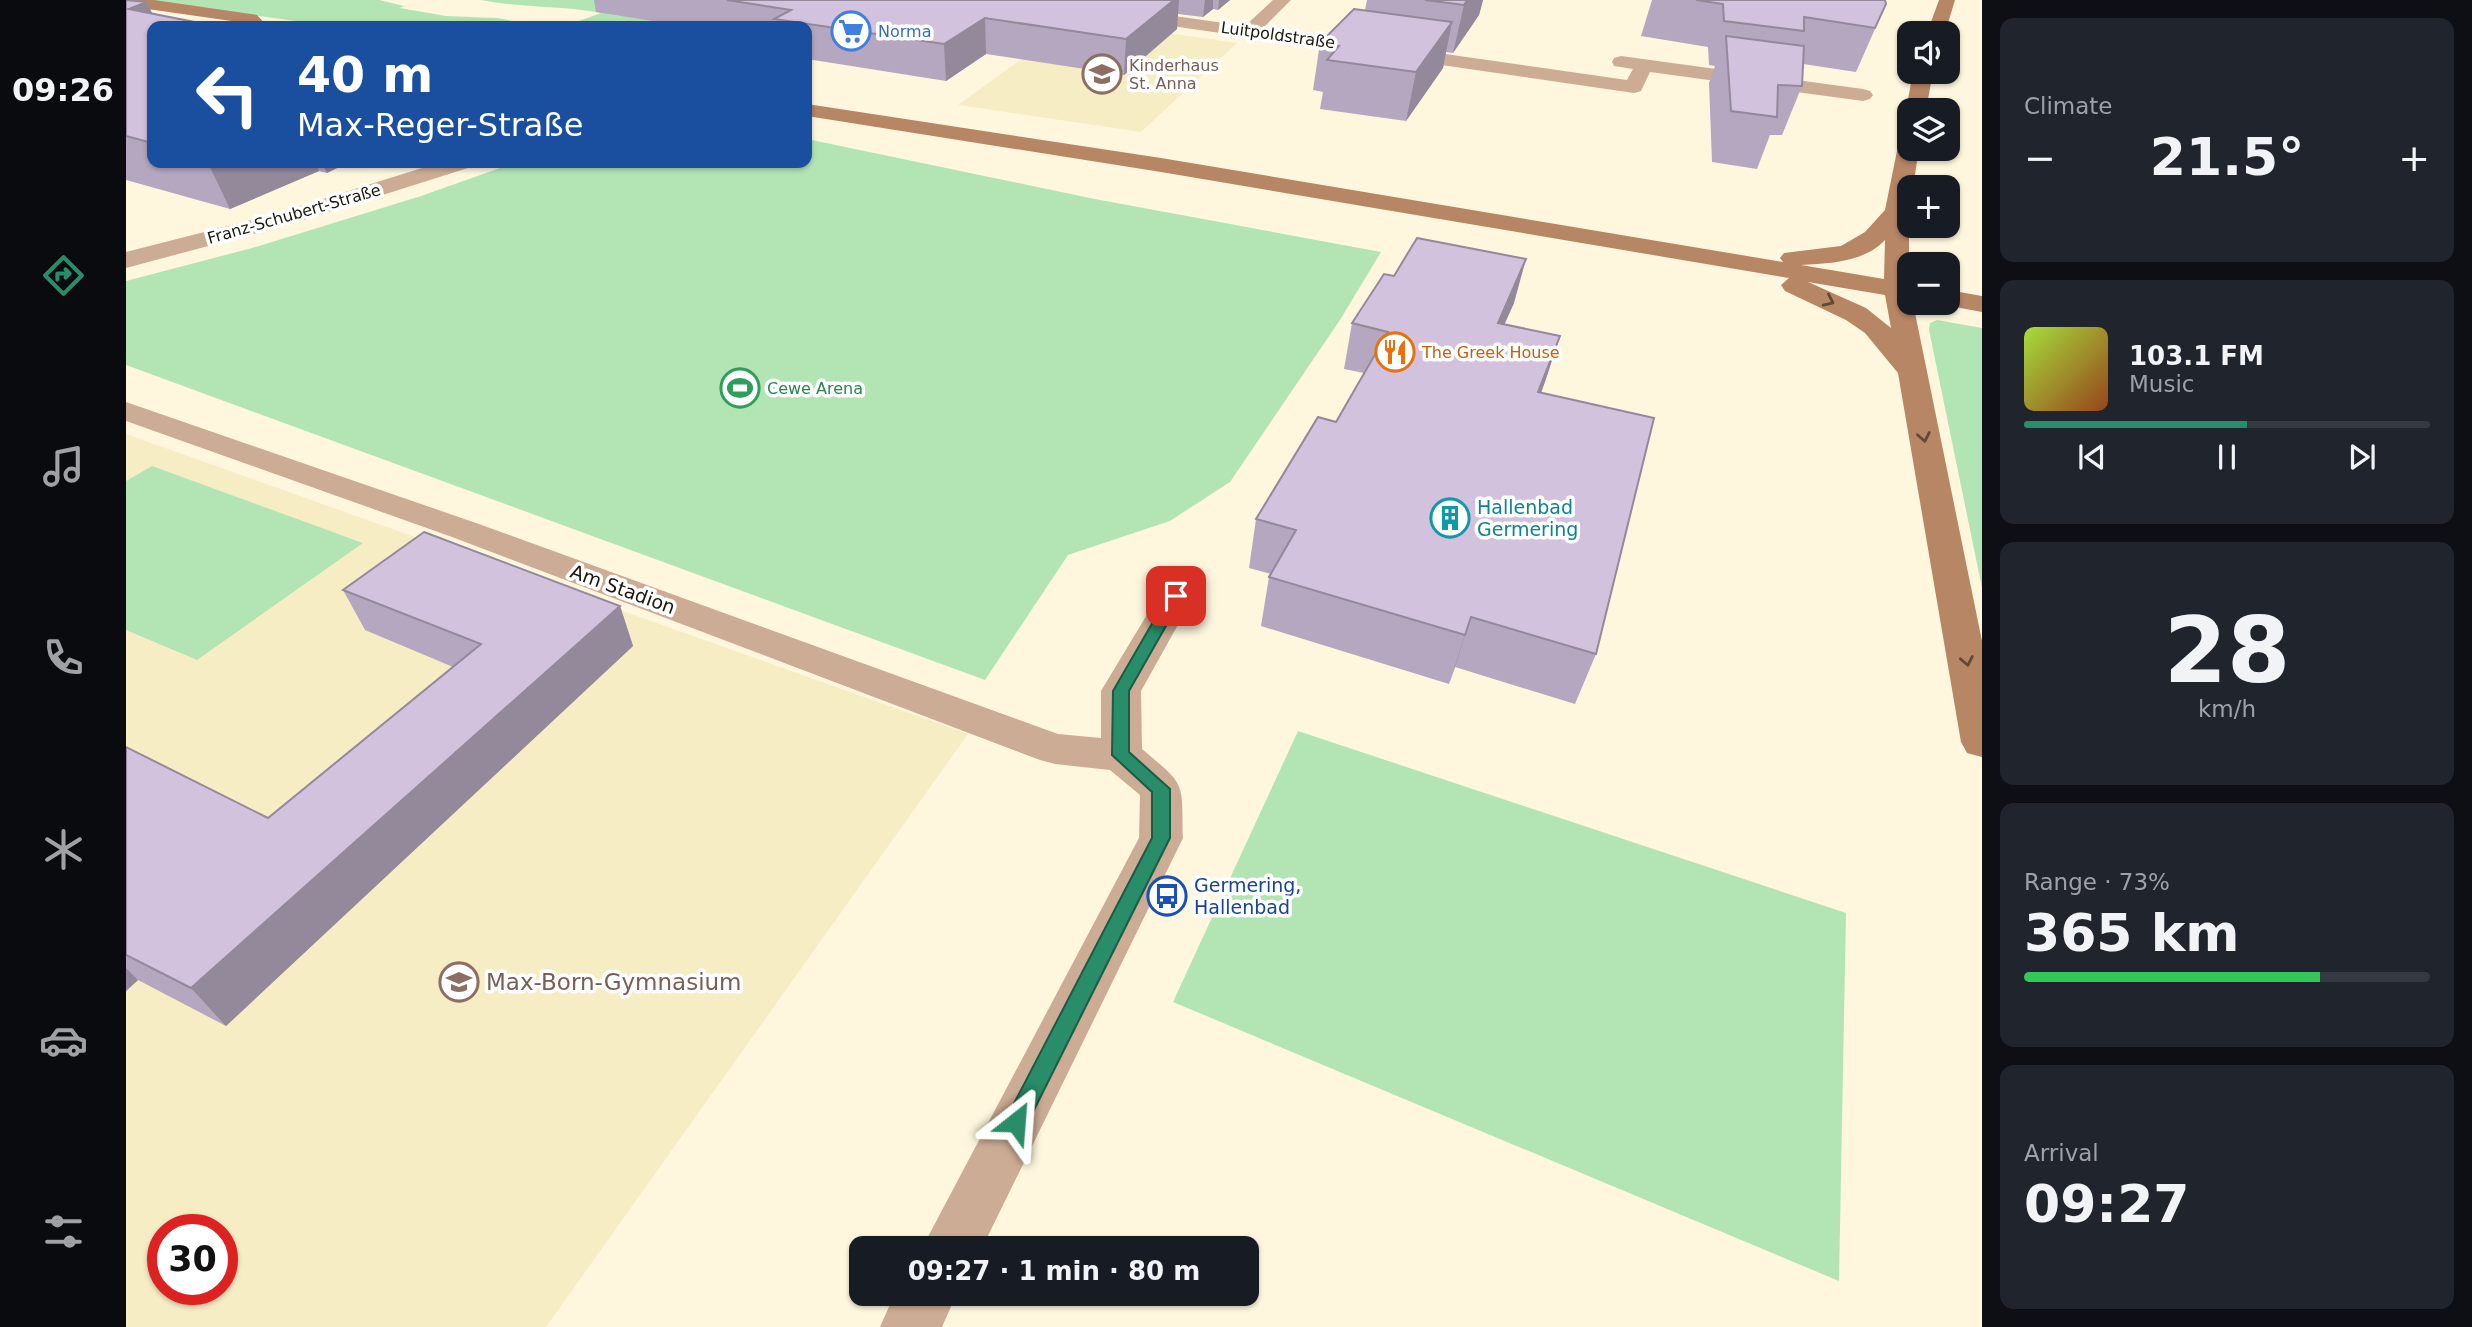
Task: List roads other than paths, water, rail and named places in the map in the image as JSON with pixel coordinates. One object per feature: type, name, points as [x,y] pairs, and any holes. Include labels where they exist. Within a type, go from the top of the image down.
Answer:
[{"type":"main road","points":[[1940,21],[1947,0]]},
{"type":"main road","points":[[126,1],[253,21]]},
{"type":"main road","points":[[126,10],[201,21]]},
{"type":"main road","points":[[812,111],[1161,165],[1897,289]]},
{"type":"main road","points":[[1744,263],[1840,254],[1856,249],[1869,242],[1897,211]]},
{"type":"main road","points":[[1744,263],[1856,314],[1875,327],[1912,370]]},
{"type":"main road","points":[[1960,300],[1982,304]]},
{"type":"main road","points":[[1906,315],[1912,370],[1982,742]]},
{"type":"street","name":"Luitpoldstraße","points":[[1027,0],[1634,87],[1644,65]]},
{"type":"street","points":[[1250,31],[1283,0]]},
{"type":"street","points":[[1571,77],[1584,57]]},
{"type":"street","points":[[1608,60],[1863,95]]},
{"type":"street","name":"Franz-Schubert-Straße","points":[[126,260],[286,218],[444,168]]},
{"type":"street","name":"Am Stadion","points":[[126,411],[464,530],[1055,749],[1121,755]]},
{"type":"street","points":[[957,1236],[1161,838],[1161,789],[1121,755],[1121,691],[1176,596]]},
{"type":"street","points":[[910,1327],[921,1306]]},
{"type":"place","name":"Norma","points":[[851,31]]},
{"type":"place","name":"Kinderhaus St. Anna","points":[[1102,74]]},
{"type":"place","name":"The Greek House","points":[[1395,352]]},
{"type":"place","name":"Cewe Arena","points":[[740,388]]},
{"type":"place","name":"Hallenbad Germering","points":[[1450,518]]},
{"type":"place","name":"Germering, Hallenbad","points":[[1167,896]]},
{"type":"place","name":"Max-Born-Gymnasium","points":[[459,982]]}]
